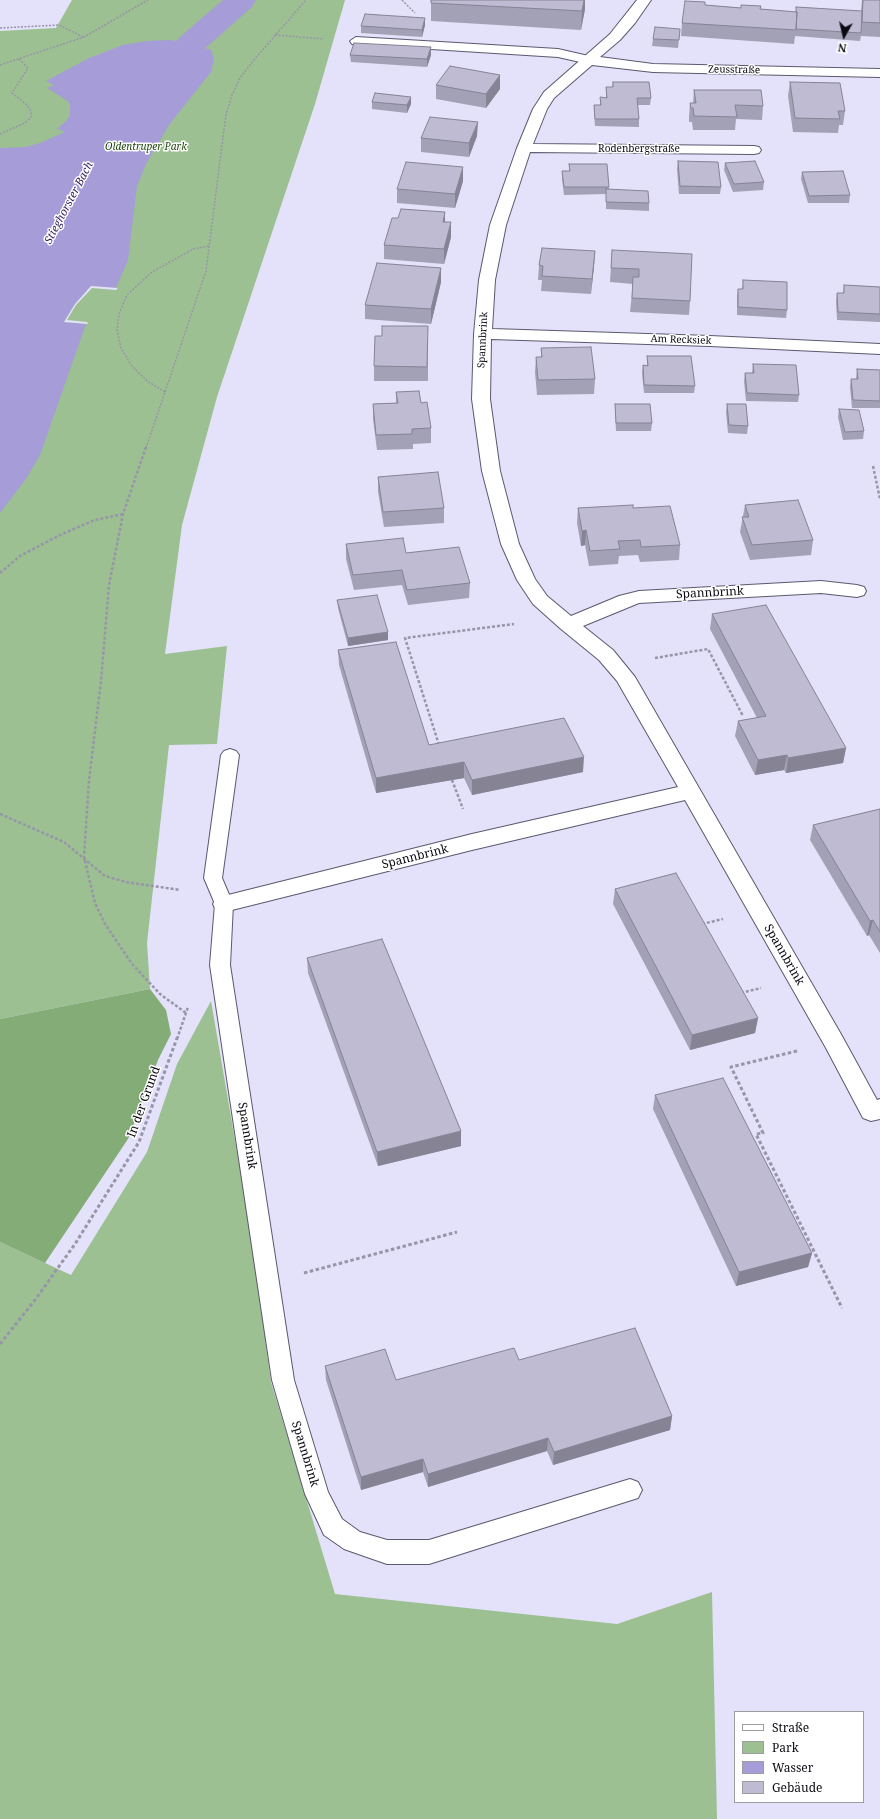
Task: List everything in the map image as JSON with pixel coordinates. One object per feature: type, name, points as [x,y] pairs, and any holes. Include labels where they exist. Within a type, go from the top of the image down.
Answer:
[{"type":"street","name":"Spannbrink","points":[[644,0],[630,20],[589,60],[549,95],[540,109],[524,148],[498,225],[487,280],[482,334],[481,399],[490,471],[510,544],[523,575],[536,595],[568,625],[606,655],[625,678],[834,1042],[871,1111],[880,1109]]},
{"type":"street","name":"Zeusstraße","points":[[589,60],[653,68],[880,73]]},
{"type":"street","name":"Rodenbergstraße","points":[[524,148],[754,150]]},
{"type":"street","name":"Am Recksiek","points":[[482,334],[710,341],[880,349]]},
{"type":"street","name":"Spannbrink","points":[[568,625],[626,600],[639,597],[820,587],[857,592]]},
{"type":"street","name":"Spannbrink","points":[[224,904],[472,842],[690,792]]},
{"type":"lane","points":[[356,41],[558,53],[589,60]]},
{"type":"lane","points":[[224,904],[213,878],[230,755]]},
{"type":"lane","name":"Spannbrink","points":[[224,904],[220,965],[283,1380],[317,1494],[333,1527],[353,1541],[387,1552],[429,1552],[630,1490]]},
{"type":"path","points":[[0,65],[84,37],[148,0]]},
{"type":"path","points":[[186,1013],[160,994],[132,964],[105,924],[95,903],[84,857],[89,788],[101,681],[109,585],[123,514],[206,271],[226,114],[232,95],[240,78],[306,0]]},
{"type":"path","points":[[0,28],[59,26],[84,37]]},
{"type":"path","points":[[275,35],[356,41]]},
{"type":"path","points":[[0,134],[25,123],[30,116],[31,110],[27,104],[12,93],[28,68],[18,58]]},
{"type":"path","points":[[165,392],[147,381],[131,365],[121,348],[117,330],[119,314],[127,295],[152,272],[193,249],[209,246]]},
{"type":"path","points":[[873,466],[880,499]]},
{"type":"path","points":[[0,573],[20,556],[62,534],[95,520],[123,514]]},
{"type":"path","points":[[440,750],[405,638],[520,623],[568,625]]},
{"type":"path","points":[[615,666],[708,649],[743,716]]},
{"type":"path","points":[[0,814],[64,842],[84,857],[105,876],[126,882],[181,890],[224,904]]},
{"type":"path","name":"In der Grund","points":[[0,1344],[35,1300],[75,1244],[140,1142],[188,1006]]},
{"type":"path","points":[[750,1136],[763,1133],[731,1067],[834,1042]]},
{"type":"path","points":[[756,1134],[842,1308]]},
{"type":"path","points":[[793,1222],[799,1220]]},
{"type":"path","points":[[310,1271],[457,1232]]},
{"type":"green space","name":"Oldentruper Park","points":[[72,0],[345,0],[315,104],[217,397],[182,525],[165,654],[227,646],[217,744],[169,745],[147,943],[150,989],[0,1019],[0,31],[56,28]]},
{"type":"green space","points":[[150,989],[166,1010],[171,1034],[158,1060],[128,1139],[45,1263],[0,1242],[0,1019]]},
{"type":"green space","points":[[211,1001],[269,1337],[265,1339],[271,1382],[335,1594],[617,1624],[712,1592],[717,1819],[0,1819],[0,1242],[71,1275],[147,1152],[177,1064]]},
{"type":"water","points":[[169,40],[185,42],[211,50],[214,59],[211,72],[169,125],[146,164],[137,186],[128,260],[116,288],[91,286],[75,304],[64,322],[86,324],[40,455],[26,479],[0,513],[0,148],[26,147],[40,143],[65,132],[57,129],[67,120],[70,115],[70,104],[47,88],[54,85],[46,81],[89,58],[123,45],[147,41]]},
{"type":"pier","points":[[91,286],[118,288],[116,290],[92,288],[76,305],[67,320],[87,322],[88,324],[64,322],[75,304]]},
{"type":"building","points":[[431,0],[584,0],[582,11],[431,3]]},
{"type":"building","points":[[863,0],[880,0],[880,23],[862,22]]},
{"type":"building","points":[[685,1],[705,2],[705,5],[741,8],[741,5],[761,6],[760,9],[797,12],[796,30],[682,23]]},
{"type":"building","points":[[796,7],[862,11],[861,33],[796,29]]},
{"type":"building","points":[[365,14],[425,18],[422,30],[361,26]]},
{"type":"building","points":[[655,27],[680,29],[679,40],[653,39]]},
{"type":"building","points":[[354,43],[431,47],[427,59],[350,55]]},
{"type":"building","points":[[450,66],[500,75],[486,94],[436,85]]},
{"type":"building","points":[[613,82],[649,82],[651,98],[637,98],[639,119],[595,119],[594,105],[601,105],[600,97],[607,98],[606,87],[613,87]]},
{"type":"building","points":[[790,82],[840,83],[845,111],[838,111],[840,119],[795,118]]},
{"type":"building","points":[[694,90],[761,90],[763,106],[735,105],[737,117],[694,116],[693,108],[691,108],[690,103],[696,103]]},
{"type":"building","points":[[375,93],[411,97],[407,105],[372,102]]},
{"type":"building","points":[[430,117],[478,122],[469,143],[421,138]]},
{"type":"building","points":[[678,161],[718,162],[721,187],[680,186]]},
{"type":"building","points":[[755,161],[764,182],[734,184],[725,163]]},
{"type":"building","points":[[406,162],[463,167],[455,194],[397,189]]},
{"type":"building","points":[[569,164],[607,164],[609,187],[564,187],[562,171],[570,171]]},
{"type":"building","points":[[843,171],[850,195],[809,196],[802,172]]},
{"type":"building","points":[[606,189],[648,191],[649,203],[606,202]]},
{"type":"building","points":[[401,209],[445,212],[443,222],[451,222],[444,249],[384,245],[392,218],[398,218]]},
{"type":"building","points":[[542,248],[595,251],[592,279],[542,276],[543,266],[539,265]]},
{"type":"building","points":[[612,250],[692,254],[690,301],[632,298],[633,277],[639,277],[639,269],[611,268]]},
{"type":"building","points":[[377,263],[441,268],[431,309],[365,305]]},
{"type":"building","points":[[743,280],[787,282],[787,310],[738,307],[738,289],[743,289]]},
{"type":"building","points":[[844,285],[880,287],[880,314],[838,312],[837,293],[844,293]]},
{"type":"building","points":[[382,326],[428,326],[427,367],[374,366],[375,336],[382,336]]},
{"type":"building","points":[[591,347],[595,379],[538,380],[536,357],[542,357],[541,348]]},
{"type":"building","points":[[647,356],[691,356],[695,386],[644,385],[643,365],[648,366]]},
{"type":"building","points":[[753,364],[796,365],[799,395],[747,393],[745,373],[754,373]]},
{"type":"building","points":[[857,369],[880,370],[880,401],[853,400],[851,379],[858,379]]},
{"type":"building","points":[[419,391],[421,403],[427,402],[431,428],[412,429],[412,434],[376,435],[373,404],[398,403],[396,392]]},
{"type":"building","points":[[615,404],[650,404],[652,423],[616,423]]},
{"type":"building","points":[[727,404],[746,404],[748,426],[729,425]]},
{"type":"building","points":[[839,409],[859,410],[864,431],[845,432]]},
{"type":"building","points":[[438,472],[444,508],[383,512],[378,477]]},
{"type":"building","points":[[798,500],[813,540],[752,545],[742,517],[749,517],[745,505]]},
{"type":"building","points":[[633,505],[633,508],[670,506],[680,545],[641,547],[640,540],[618,541],[620,549],[590,551],[586,530],[582,531],[578,508]]},
{"type":"building","points":[[403,538],[406,553],[459,547],[470,583],[407,590],[402,570],[353,575],[346,544]]},
{"type":"building","points":[[377,595],[388,632],[348,638],[337,600]]},
{"type":"building","points":[[766,605],[846,748],[788,758],[787,755],[758,760],[738,721],[766,716],[712,614]]},
{"type":"building","points":[[396,642],[429,745],[564,718],[584,757],[472,780],[464,762],[376,778],[338,650]]},
{"type":"building","points":[[880,809],[880,932],[873,920],[870,921],[813,825]]},
{"type":"building","points":[[676,873],[758,1018],[692,1035],[615,889]]},
{"type":"building","points":[[382,939],[461,1131],[377,1152],[307,958]]},
{"type":"building","points":[[723,1078],[812,1253],[739,1272],[655,1095]]},
{"type":"building","points":[[635,1328],[672,1416],[554,1452],[548,1438],[428,1474],[423,1459],[361,1477],[325,1366],[385,1349],[396,1380],[514,1348],[519,1360]]},
{"type":"waterway","name":"Stieghorster Bach","points":[[142,96],[191,44],[241,0]]}]
